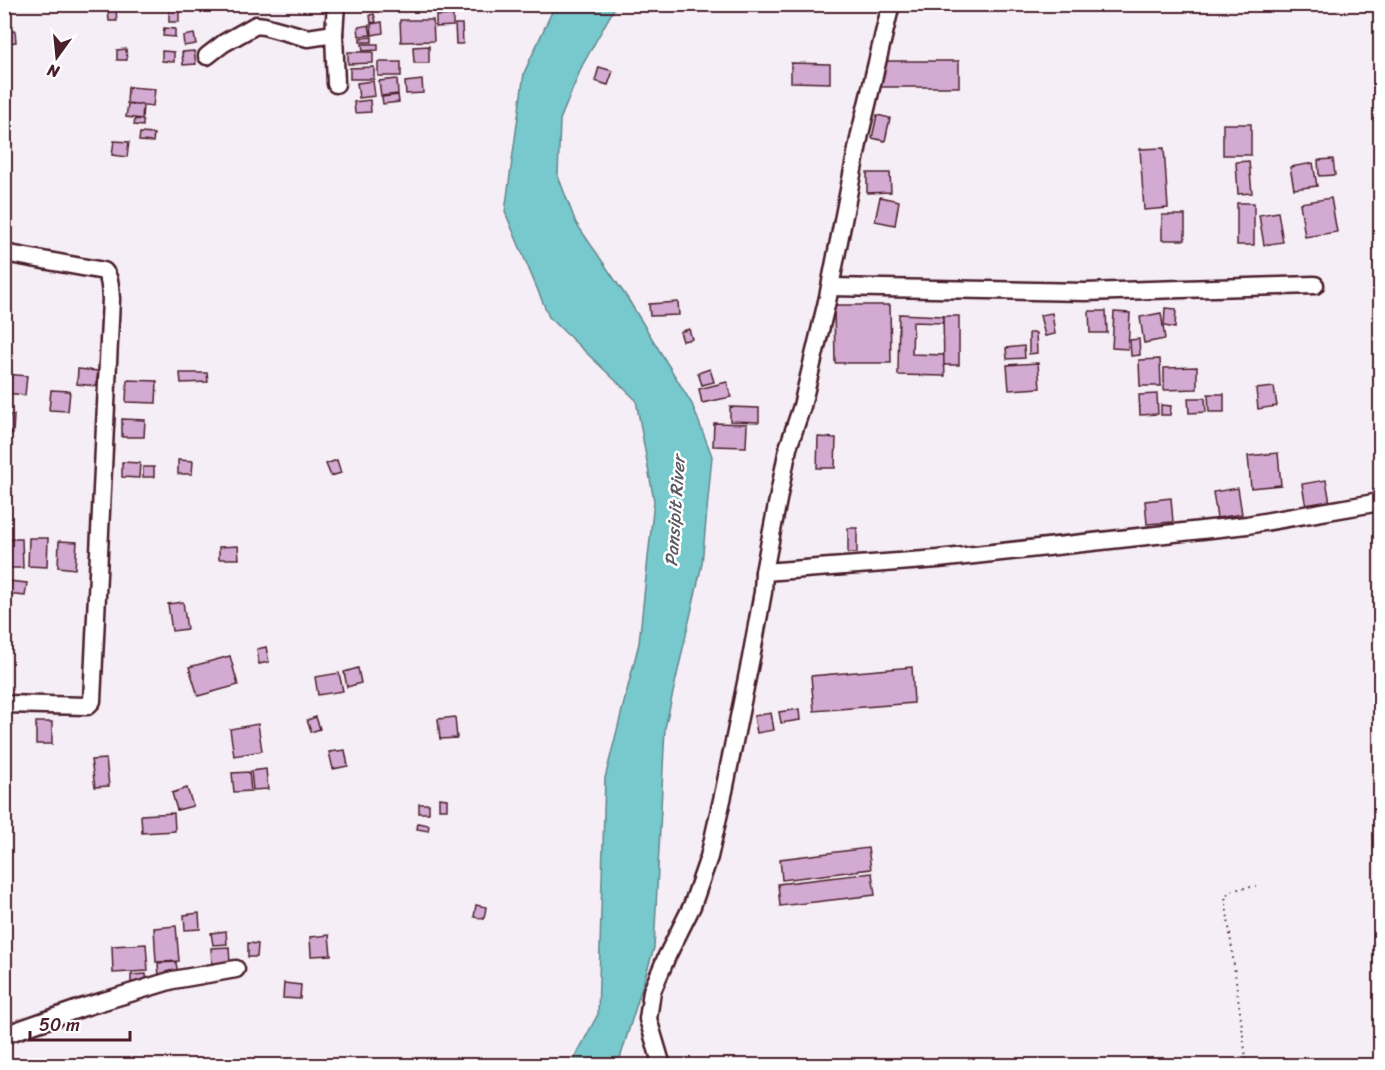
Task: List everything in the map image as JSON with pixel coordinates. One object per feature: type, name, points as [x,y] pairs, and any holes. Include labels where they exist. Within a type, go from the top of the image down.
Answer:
[{"type":"street","points":[[336,4],[334,34],[336,84]]},
{"type":"street","points":[[662,1065],[648,1019],[652,992],[692,906],[709,856],[751,658],[763,592],[764,572],[788,448],[802,405],[831,287],[860,134],[891,4]]},
{"type":"street","points":[[207,56],[224,43],[256,25],[308,38],[334,34]]},
{"type":"street","points":[[4,253],[104,271],[110,282],[111,298],[92,701],[87,706],[4,704]]},
{"type":"street","points":[[831,287],[1085,292],[1316,285]]},
{"type":"street","points":[[764,572],[938,559],[1247,525],[1380,502]]},
{"type":"street","points":[[4,1035],[84,1007],[173,980],[236,969]]},
{"type":"path","points":[[1247,1065],[1225,896],[1233,890],[1256,886]]},
{"type":"water","name":"Pansipit River","points":[[555,5],[616,5],[582,66],[560,120],[558,176],[576,223],[628,299],[692,404],[712,456],[702,564],[665,728],[654,948],[618,1065],[571,1065],[598,1014],[605,778],[639,643],[654,501],[636,400],[549,317],[505,212],[524,73]]},
{"type":"building","points":[[464,4],[482,4],[482,8],[464,8]]},
{"type":"building","points":[[169,5],[179,5],[179,22],[169,22]]},
{"type":"building","points":[[116,10],[117,21],[109,21],[108,11]]},
{"type":"building","points":[[374,14],[376,22],[371,23],[370,15]]},
{"type":"building","points":[[453,15],[453,26],[436,27],[436,16]]},
{"type":"building","points":[[400,20],[433,20],[434,41],[401,42]]},
{"type":"building","points":[[382,22],[383,33],[372,35],[371,24]]},
{"type":"building","points":[[455,24],[462,24],[463,44],[456,44]]},
{"type":"building","points":[[369,25],[371,35],[359,36],[358,27]]},
{"type":"building","points":[[164,28],[175,29],[175,37],[163,36]]},
{"type":"building","points":[[15,31],[16,42],[4,43],[4,32]]},
{"type":"building","points":[[194,34],[196,44],[184,46],[183,36]]},
{"type":"building","points":[[372,37],[372,42],[360,42],[360,38]]},
{"type":"building","points":[[362,44],[378,44],[378,50],[363,51]]},
{"type":"building","points":[[429,46],[429,63],[414,63],[413,47]]},
{"type":"building","points":[[126,49],[127,60],[117,60],[117,50]]},
{"type":"building","points":[[162,51],[174,52],[174,62],[162,61]]},
{"type":"building","points":[[194,51],[196,64],[183,65],[182,52]]},
{"type":"building","points":[[348,52],[373,52],[373,63],[348,64]]},
{"type":"building","points":[[881,61],[959,61],[959,87],[881,87]]},
{"type":"building","points":[[378,62],[401,62],[401,76],[378,76]]},
{"type":"building","points":[[791,63],[830,64],[830,83],[791,82]]},
{"type":"building","points":[[374,67],[374,79],[350,79],[350,68]]},
{"type":"building","points":[[599,67],[613,71],[608,85],[595,81]]},
{"type":"building","points":[[397,79],[398,94],[381,96],[379,81]]},
{"type":"building","points":[[422,80],[423,93],[406,94],[405,82]]},
{"type":"building","points":[[373,81],[375,96],[359,98],[357,83]]},
{"type":"building","points":[[128,87],[155,89],[153,106],[127,103]]},
{"type":"building","points":[[398,95],[399,102],[383,104],[382,97]]},
{"type":"building","points":[[370,100],[371,112],[355,113],[354,102]]},
{"type":"building","points":[[128,104],[143,105],[142,119],[126,117]]},
{"type":"building","points":[[877,115],[890,118],[885,141],[872,138]]},
{"type":"building","points":[[135,119],[143,120],[143,126],[134,125]]},
{"type":"building","points":[[1223,124],[1251,124],[1251,155],[1223,155]]},
{"type":"building","points":[[140,133],[154,134],[153,142],[139,141]]},
{"type":"building","points":[[114,141],[129,142],[127,157],[112,155]]},
{"type":"building","points":[[1164,148],[1168,208],[1144,210],[1140,149]]},
{"type":"building","points":[[1333,159],[1335,175],[1319,176],[1318,160]]},
{"type":"building","points":[[1249,161],[1252,193],[1238,194],[1236,162]]},
{"type":"building","points":[[1313,163],[1317,186],[1294,189],[1290,167]]},
{"type":"building","points":[[867,173],[890,173],[891,192],[867,193]]},
{"type":"building","points":[[880,197],[899,201],[895,225],[875,221]]},
{"type":"building","points":[[1331,198],[1337,232],[1305,237],[1300,203]]},
{"type":"building","points":[[1237,203],[1254,203],[1254,245],[1237,245]]},
{"type":"building","points":[[1278,212],[1283,242],[1264,245],[1259,215]]},
{"type":"building","points":[[1162,215],[1185,215],[1185,240],[1162,240]]},
{"type":"building","points":[[678,302],[679,315],[650,316],[649,304]]},
{"type":"building","points":[[834,305],[890,305],[891,363],[835,363]]},
{"type":"building","points":[[1165,308],[1176,309],[1175,328],[1164,326]]},
{"type":"building","points":[[1089,311],[1106,311],[1107,333],[1090,333]]},
{"type":"building","points":[[1114,312],[1130,313],[1128,349],[1112,348]]},
{"type":"building","points":[[1052,313],[1055,334],[1045,336],[1040,315]]},
{"type":"building","points":[[1161,313],[1165,339],[1144,343],[1140,317]]},
{"type":"building","points":[[899,314],[943,316],[943,323],[913,322],[912,354],[944,355],[945,376],[898,375]]},
{"type":"building","points":[[943,316],[959,316],[959,365],[944,365]]},
{"type":"building","points":[[689,329],[692,339],[683,341],[680,332]]},
{"type":"building","points":[[1029,333],[1036,333],[1037,353],[1029,354]]},
{"type":"building","points":[[1139,339],[1140,355],[1131,356],[1130,340]]},
{"type":"building","points":[[1024,346],[1025,358],[1007,359],[1006,348]]},
{"type":"building","points":[[1160,359],[1161,386],[1140,386],[1139,360]]},
{"type":"building","points":[[1038,363],[1040,388],[1009,390],[1007,365]]},
{"type":"building","points":[[1197,367],[1197,389],[1164,390],[1164,368]]},
{"type":"building","points":[[78,369],[98,371],[96,386],[77,384]]},
{"type":"building","points":[[710,369],[714,382],[702,385],[698,373]]},
{"type":"building","points":[[180,373],[207,373],[208,382],[181,383]]},
{"type":"building","points":[[6,374],[27,376],[25,395],[4,393]]},
{"type":"building","points":[[127,380],[157,381],[156,403],[126,402]]},
{"type":"building","points":[[727,382],[731,397],[702,403],[699,389]]},
{"type":"building","points":[[1274,387],[1277,406],[1258,409],[1256,389]]},
{"type":"building","points":[[51,390],[70,391],[68,411],[49,410]]},
{"type":"building","points":[[1157,394],[1158,414],[1140,415],[1139,395]]},
{"type":"building","points":[[1208,394],[1224,394],[1224,412],[1209,412]]},
{"type":"building","points":[[1188,398],[1205,398],[1206,412],[1189,413]]},
{"type":"building","points":[[1161,405],[1171,406],[1170,415],[1161,415]]},
{"type":"building","points":[[730,407],[759,408],[759,422],[730,421]]},
{"type":"building","points":[[4,415],[14,415],[13,434],[4,433]]},
{"type":"building","points":[[122,419],[145,420],[144,437],[122,437]]},
{"type":"building","points":[[714,423],[747,424],[746,447],[713,446]]},
{"type":"building","points":[[818,437],[836,438],[835,468],[817,468]]},
{"type":"building","points":[[1278,453],[1281,485],[1251,488],[1248,456]]},
{"type":"building","points":[[178,460],[193,461],[192,474],[178,474]]},
{"type":"building","points":[[337,460],[341,473],[331,476],[326,464]]},
{"type":"building","points":[[122,462],[140,463],[139,478],[122,477]]},
{"type":"building","points":[[143,467],[154,467],[154,477],[143,477]]},
{"type":"building","points":[[1326,480],[1330,503],[1306,507],[1302,484]]},
{"type":"building","points":[[1238,488],[1242,514],[1217,518],[1213,492]]},
{"type":"building","points":[[1171,498],[1173,522],[1147,524],[1145,501]]},
{"type":"building","points":[[848,528],[857,528],[857,553],[848,553]]},
{"type":"building","points":[[29,538],[48,538],[47,567],[28,566]]},
{"type":"building","points":[[4,539],[22,539],[23,568],[4,568]]},
{"type":"building","points":[[59,541],[77,542],[75,569],[58,567]]},
{"type":"building","points":[[238,546],[239,559],[219,559],[219,547]]},
{"type":"building","points":[[8,581],[27,583],[25,596],[7,594]]},
{"type":"building","points":[[183,602],[187,629],[172,631],[168,604]]},
{"type":"building","points":[[266,647],[269,662],[259,664],[257,649]]},
{"type":"building","points":[[230,656],[238,685],[198,696],[189,667]]},
{"type":"building","points":[[912,667],[914,703],[814,711],[811,676]]},
{"type":"building","points":[[358,668],[361,683],[347,687],[344,672]]},
{"type":"building","points":[[339,673],[343,691],[318,695],[315,677]]},
{"type":"building","points":[[799,709],[800,720],[781,723],[779,712]]},
{"type":"building","points":[[771,713],[774,730],[757,733],[754,716]]},
{"type":"building","points":[[316,717],[320,729],[311,732],[307,720]]},
{"type":"building","points":[[455,717],[457,738],[440,739],[438,719]]},
{"type":"building","points":[[36,722],[52,722],[52,744],[36,744]]},
{"type":"building","points":[[258,724],[262,751],[234,756],[230,729]]},
{"type":"building","points":[[345,750],[348,766],[333,769],[329,752]]},
{"type":"building","points":[[106,759],[109,786],[95,787],[91,760]]},
{"type":"building","points":[[266,769],[268,789],[253,790],[251,771]]},
{"type":"building","points":[[249,772],[251,791],[234,792],[232,773]]},
{"type":"building","points":[[187,788],[193,806],[177,810],[172,793]]},
{"type":"building","points":[[439,798],[447,799],[447,809],[439,809]]},
{"type":"building","points":[[419,804],[429,804],[429,813],[419,813]]},
{"type":"building","points":[[174,813],[175,831],[142,833],[141,815]]},
{"type":"building","points":[[418,823],[429,825],[428,831],[417,829]]},
{"type":"building","points":[[868,848],[871,869],[782,880],[780,859]]},
{"type":"building","points":[[872,873],[875,895],[780,906],[778,884]]},
{"type":"building","points":[[476,905],[486,907],[484,919],[474,917]]},
{"type":"building","points":[[199,913],[200,929],[185,930],[184,915]]},
{"type":"building","points":[[176,926],[179,961],[156,962],[154,928]]},
{"type":"building","points":[[226,931],[227,944],[213,945],[211,933]]},
{"type":"building","points":[[329,935],[331,955],[311,956],[310,937]]},
{"type":"building","points":[[248,943],[258,944],[257,957],[248,957]]},
{"type":"building","points":[[146,944],[148,971],[113,973],[112,946]]},
{"type":"building","points":[[229,947],[230,964],[212,965],[211,948]]},
{"type":"building","points":[[176,962],[178,976],[159,977],[158,963]]},
{"type":"building","points":[[146,974],[147,985],[131,985],[131,975]]},
{"type":"building","points":[[284,983],[301,985],[300,999],[283,998]]}]
